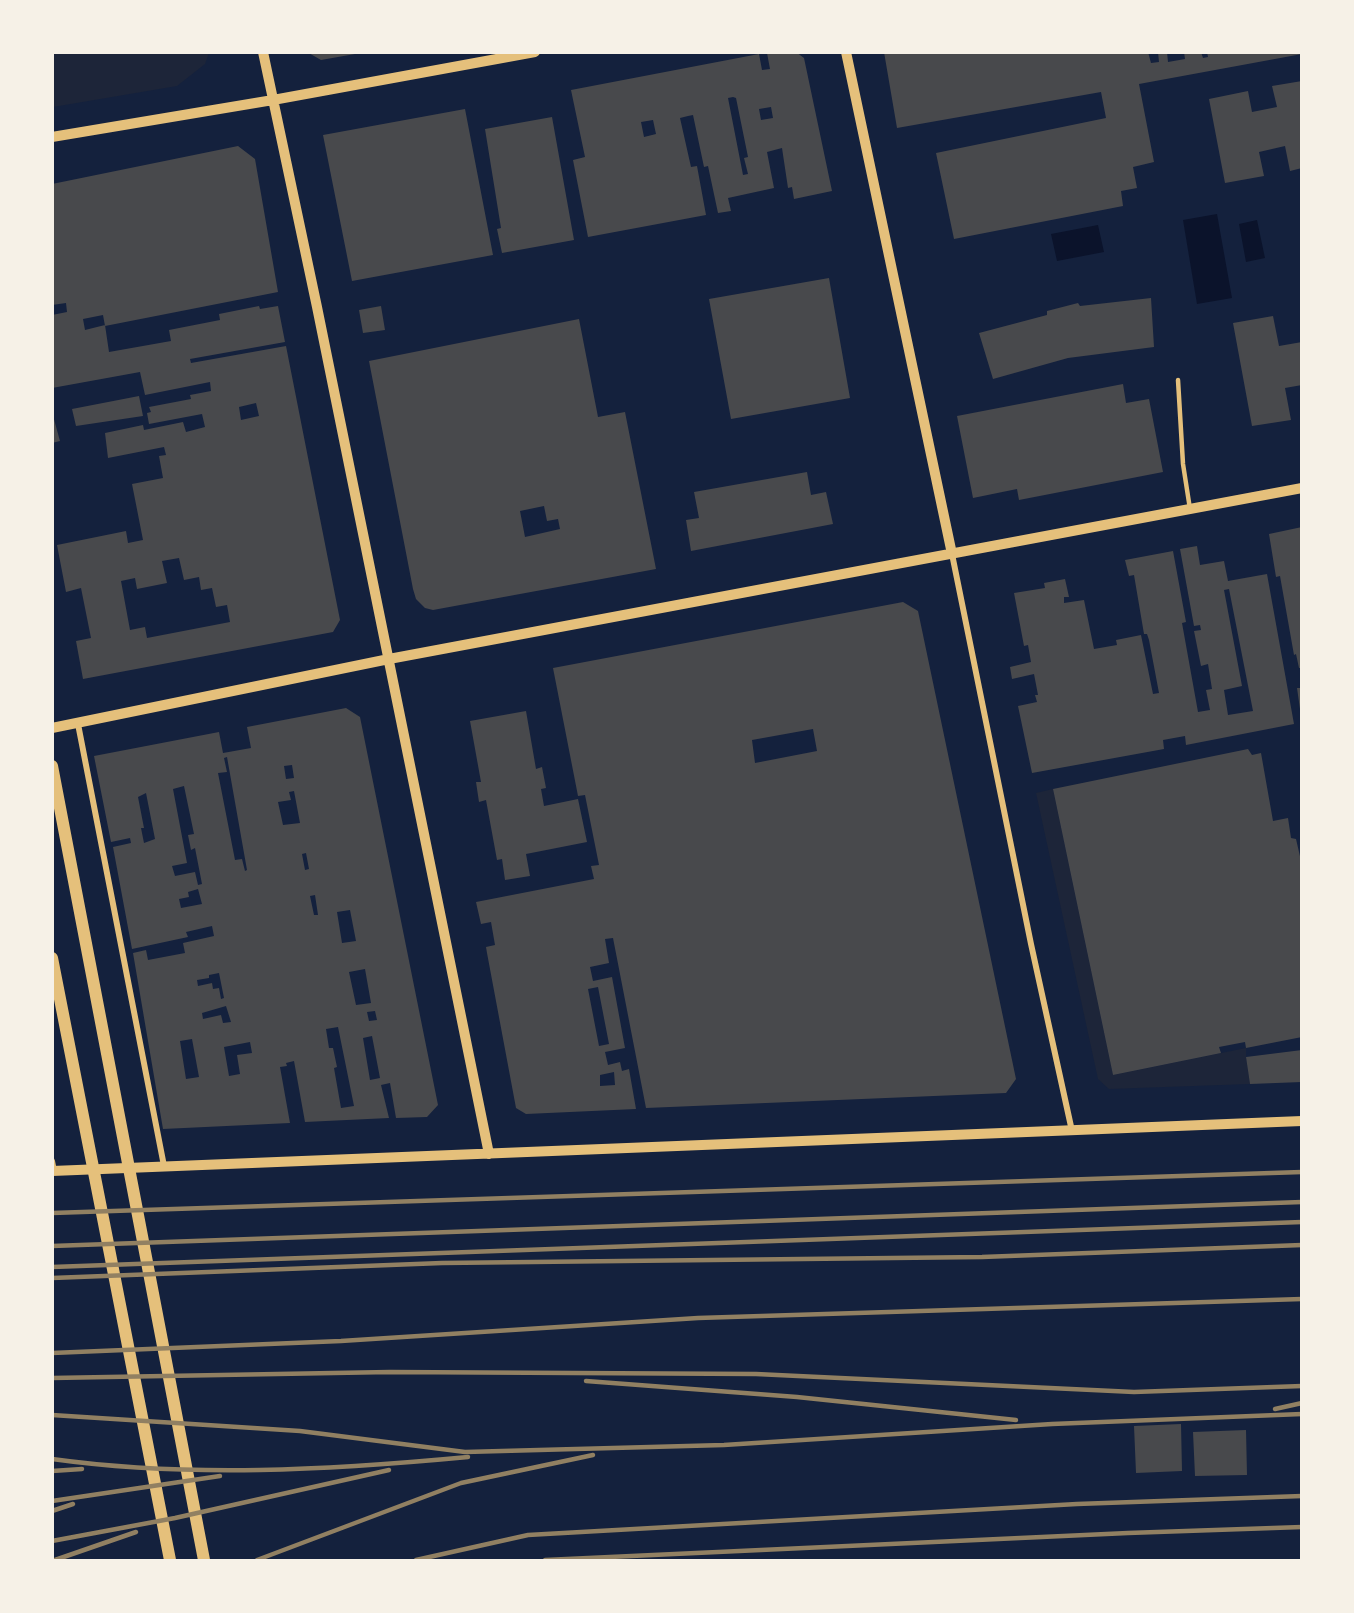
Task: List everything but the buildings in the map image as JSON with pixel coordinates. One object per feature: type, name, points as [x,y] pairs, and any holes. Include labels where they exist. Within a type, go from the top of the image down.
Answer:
[{"type":"main road","points":[[52,766],[204,1560]]},
{"type":"main road","points":[[52,958],[170,1560]]},
{"type":"street","points":[[263,52],[489,1154]]},
{"type":"street","points":[[52,137],[273,100],[535,52]]},
{"type":"street","points":[[846,52],[1072,1131]]},
{"type":"street","points":[[52,728],[389,659],[1302,488]]},
{"type":"street","points":[[78,724],[164,1166]]},
{"type":"street","points":[[53,1168],[489,1154],[1302,1120]]},
{"type":"lane","points":[[1178,380],[1183,464],[1190,509]]},
{"type":"shaded area","points":[[53,52],[209,53],[205,64],[177,86],[53,107]]},
{"type":"shaded area","points":[[1217,214],[1232,298],[1197,304],[1183,220]]},
{"type":"shaded area","points":[[1257,220],[1265,258],[1246,262],[1239,224]]},
{"type":"shaded area","points":[[1098,225],[1104,252],[1057,261],[1051,234]]},
{"type":"shaded area","points":[[1053,789],[1113,1075],[1246,1048],[1250,1084],[1109,1089],[1098,1079],[1036,793]]},
{"type":"railway","points":[[52,1213],[1302,1172]]},
{"type":"railway","points":[[52,1246],[1302,1202]]},
{"type":"railway","points":[[52,1267],[1302,1222]]},
{"type":"railway","points":[[52,1278],[442,1263],[982,1257],[1302,1245]]},
{"type":"railway","points":[[52,1353],[341,1341],[698,1318],[1302,1299]]},
{"type":"railway","points":[[52,1378],[390,1372],[756,1374],[1134,1392],[1302,1386]]},
{"type":"railway","points":[[586,1381],[797,1397],[1016,1420]]},
{"type":"railway","points":[[1275,1409],[1302,1403]]},
{"type":"railway","points":[[52,1415],[300,1431],[465,1452],[724,1445],[1052,1424],[1302,1414]]},
{"type":"railway","points":[[257,1560],[461,1483],[593,1455]]},
{"type":"railway","points":[[52,1459],[155,1469],[260,1470],[468,1457]]},
{"type":"railway","points":[[52,1471],[82,1469]]},
{"type":"railway","points":[[52,1541],[175,1518],[389,1470]]},
{"type":"railway","points":[[52,1501],[220,1476]]},
{"type":"railway","points":[[416,1560],[528,1535],[1077,1504],[1302,1496]]},
{"type":"railway","points":[[52,1511],[73,1504]]},
{"type":"railway","points":[[545,1560],[1302,1527]]},
{"type":"railway","points":[[55,1560],[136,1532]]}]
